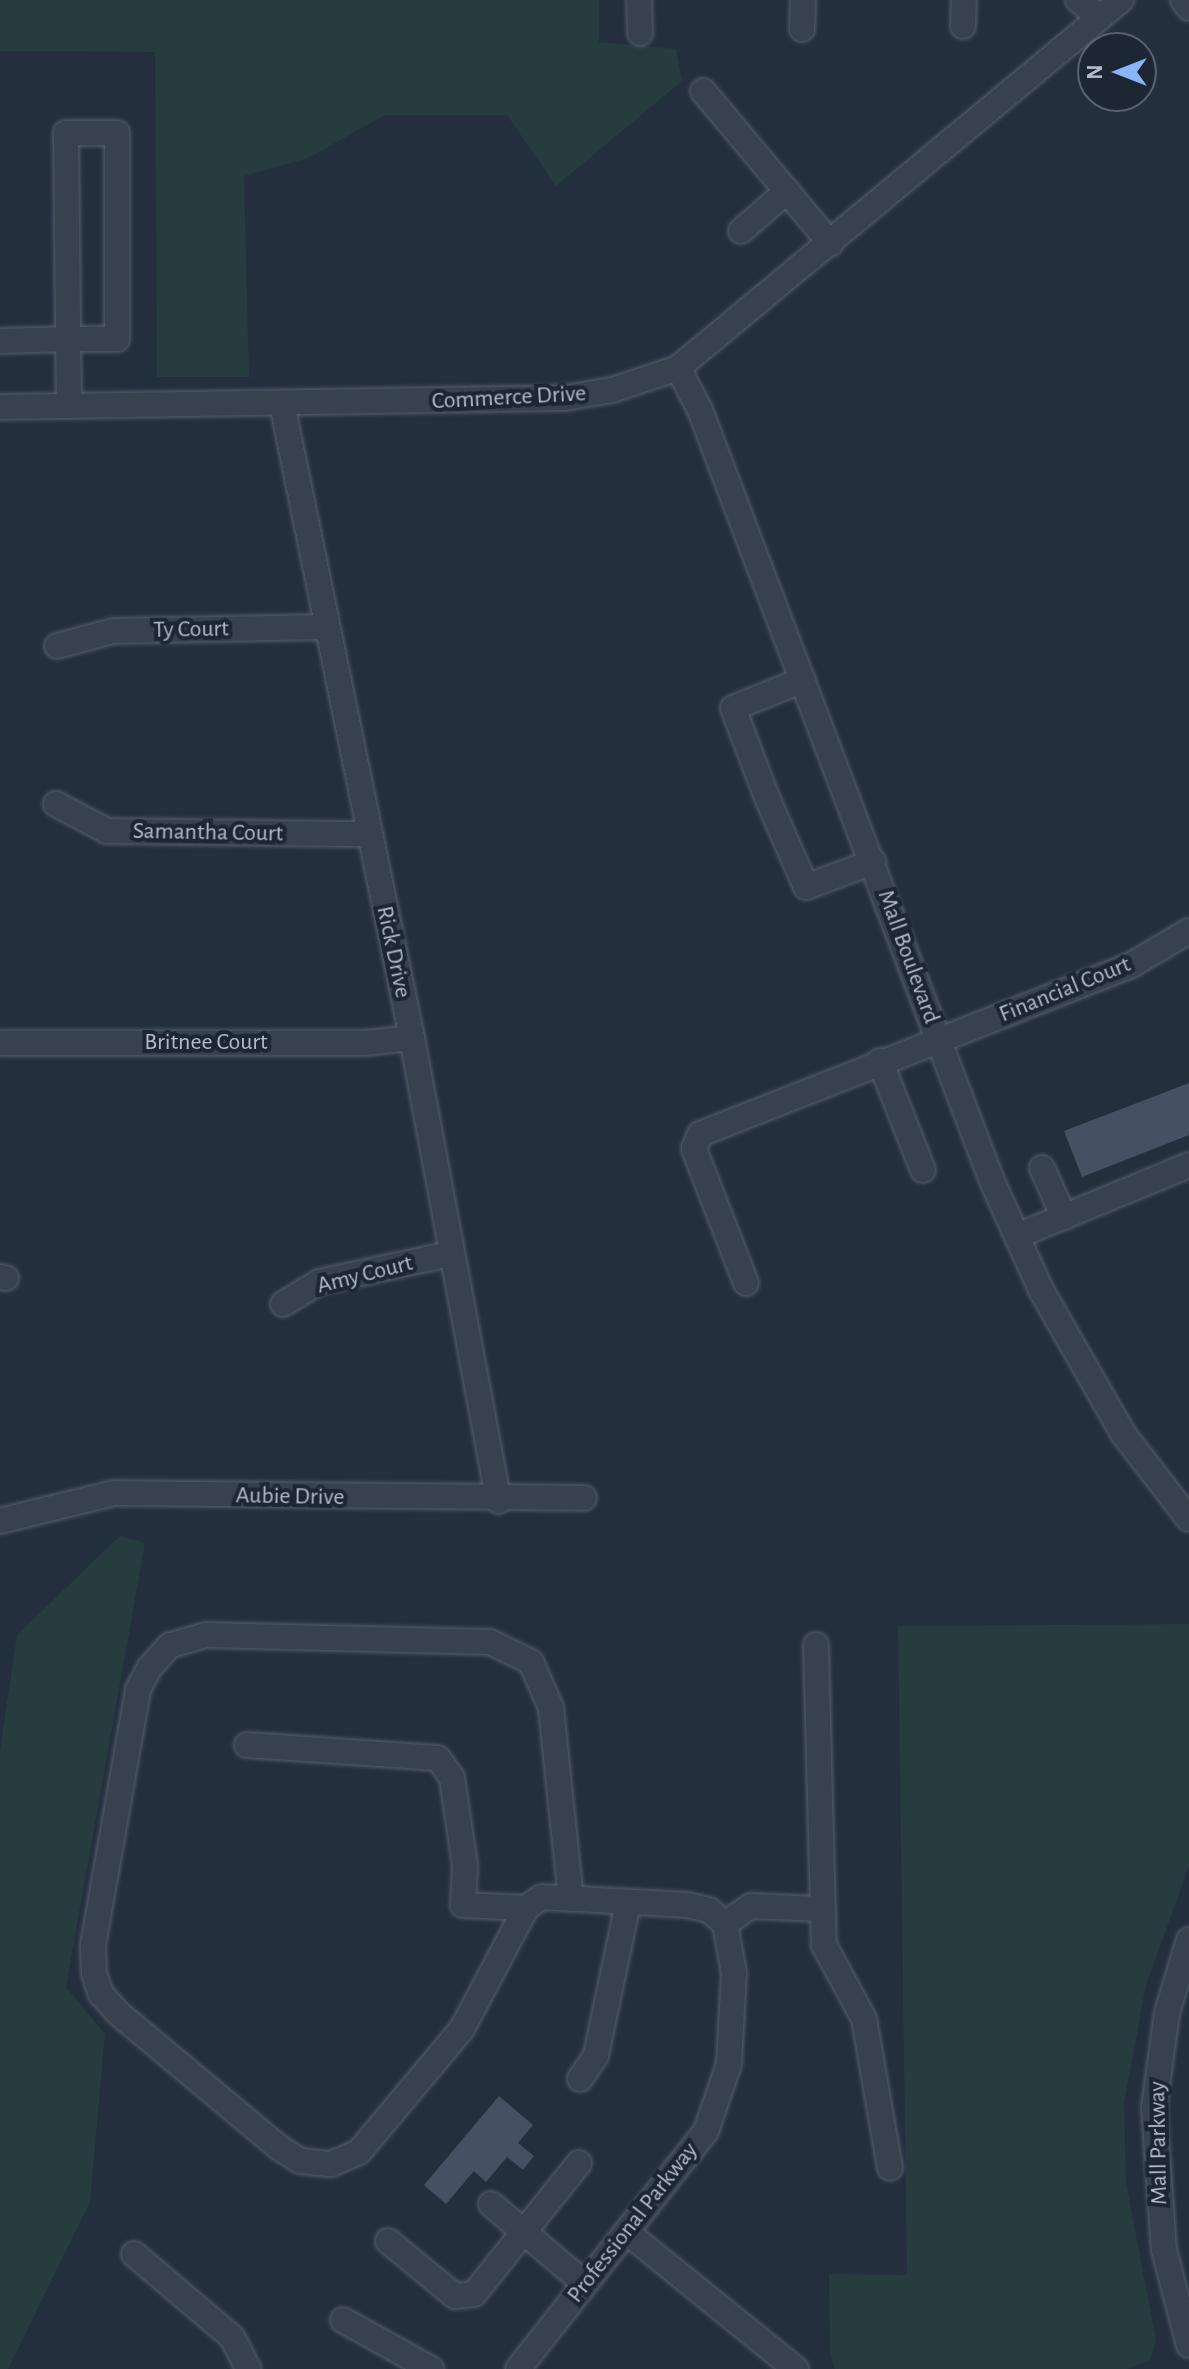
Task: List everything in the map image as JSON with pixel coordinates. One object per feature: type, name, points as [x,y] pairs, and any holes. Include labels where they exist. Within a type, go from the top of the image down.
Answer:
[{"type":"street","points":[[639,0],[640,33]]},
{"type":"street","points":[[802,29],[803,0]]},
{"type":"street","points":[[963,26],[964,0]]},
{"type":"street","points":[[1078,0],[1100,18]]},
{"type":"street","name":"Commerce Drive","points":[[0,407],[565,398],[612,390],[678,368],[1121,0]]},
{"type":"street","points":[[1183,0],[1189,8]]},
{"type":"street","points":[[703,91],[831,244]]},
{"type":"street","points":[[0,341],[68,339],[117,339],[117,133],[66,133],[68,339],[69,406]]},
{"type":"street","points":[[741,231],[787,191]]},
{"type":"street","name":"Mall Boulevard","points":[[678,368],[700,410],[873,862],[937,1039],[1017,1236],[1073,1353],[1124,1435],[1189,1519]]},
{"type":"street","name":"Rick Drive","points":[[282,404],[366,834],[412,1038],[450,1254],[499,1501]]},
{"type":"street","name":"Ty Court","points":[[57,646],[113,631],[326,627]]},
{"type":"street","points":[[803,680],[733,708],[768,800],[806,887],[873,862]]},
{"type":"street","name":"Samantha Court","points":[[56,804],[107,831],[366,834]]},
{"type":"street","name":"Financial Court","points":[[746,1283],[694,1149],[696,1138],[880,1061],[1133,964],[1189,931]]},
{"type":"street","name":"Britnee Court","points":[[0,1043],[364,1043],[412,1038]]},
{"type":"street","points":[[880,1061],[923,1170]]},
{"type":"street","points":[[1017,1236],[1189,1165]]},
{"type":"street","points":[[1042,1168],[1064,1217]]},
{"type":"street","name":"Amy Court","points":[[283,1304],[319,1282],[450,1254]]},
{"type":"street","name":"Aubie Drive","points":[[0,1521],[114,1493],[499,1501],[584,1498]]},
{"type":"street","points":[[571,1899],[551,1708],[531,1662],[510,1648],[490,1642],[206,1635],[170,1645],[150,1667],[135,1705],[93,1946],[94,1973],[101,1994],[118,2013],[278,2147],[300,2161],[331,2164],[359,2152],[462,2029],[526,1908],[542,1897],[628,1903],[687,1905],[709,1910],[725,1924],[751,1906],[820,1909]]},
{"type":"street","points":[[816,1645],[820,1909],[831,1963],[864,2019],[890,2168]]},
{"type":"street","points":[[247,1745],[438,1758],[452,1778],[465,1866],[463,1905],[526,1908]]},
{"type":"street","points":[[580,2079],[596,2055],[628,1903]]},
{"type":"street","name":"Professional Parkway","points":[[518,2369],[679,2170],[718,2104],[729,2064],[734,1973],[725,1924]]},
{"type":"street","name":"Mall Parkway","points":[[1189,1940],[1167,2013],[1154,2108],[1164,2250],[1189,2345]]},
{"type":"street","points":[[388,2241],[455,2296],[474,2294],[579,2163]]},
{"type":"street","points":[[491,2204],[585,2284]]},
{"type":"street","points":[[629,2234],[796,2369]]},
{"type":"street","points":[[134,2254],[232,2337],[248,2369]]},
{"type":"street","points":[[343,2320],[431,2369]]},
{"type":"green space","points":[[0,0],[599,0],[599,42],[676,49],[682,81],[556,186],[507,115],[385,115],[308,158],[244,176],[249,377],[157,377],[155,52],[0,51]]},
{"type":"green space","points":[[120,1536],[145,1543],[66,1987],[105,2034],[90,2202],[8,2369],[0,2369],[0,1750],[17,1635]]},
{"type":"green space","points":[[1189,1624],[1189,1866],[1146,1985],[1124,2102],[1126,2183],[1156,2340],[1150,2360],[1127,2369],[835,2369],[830,2354],[829,2274],[907,2275],[898,1626]]},
{"type":"building","points":[[1189,1083],[1189,1135],[1082,1177],[1064,1131]]},
{"type":"building","points":[[499,2096],[533,2125],[518,2143],[534,2156],[523,2170],[507,2157],[486,2182],[474,2171],[446,2204],[424,2185]]}]
